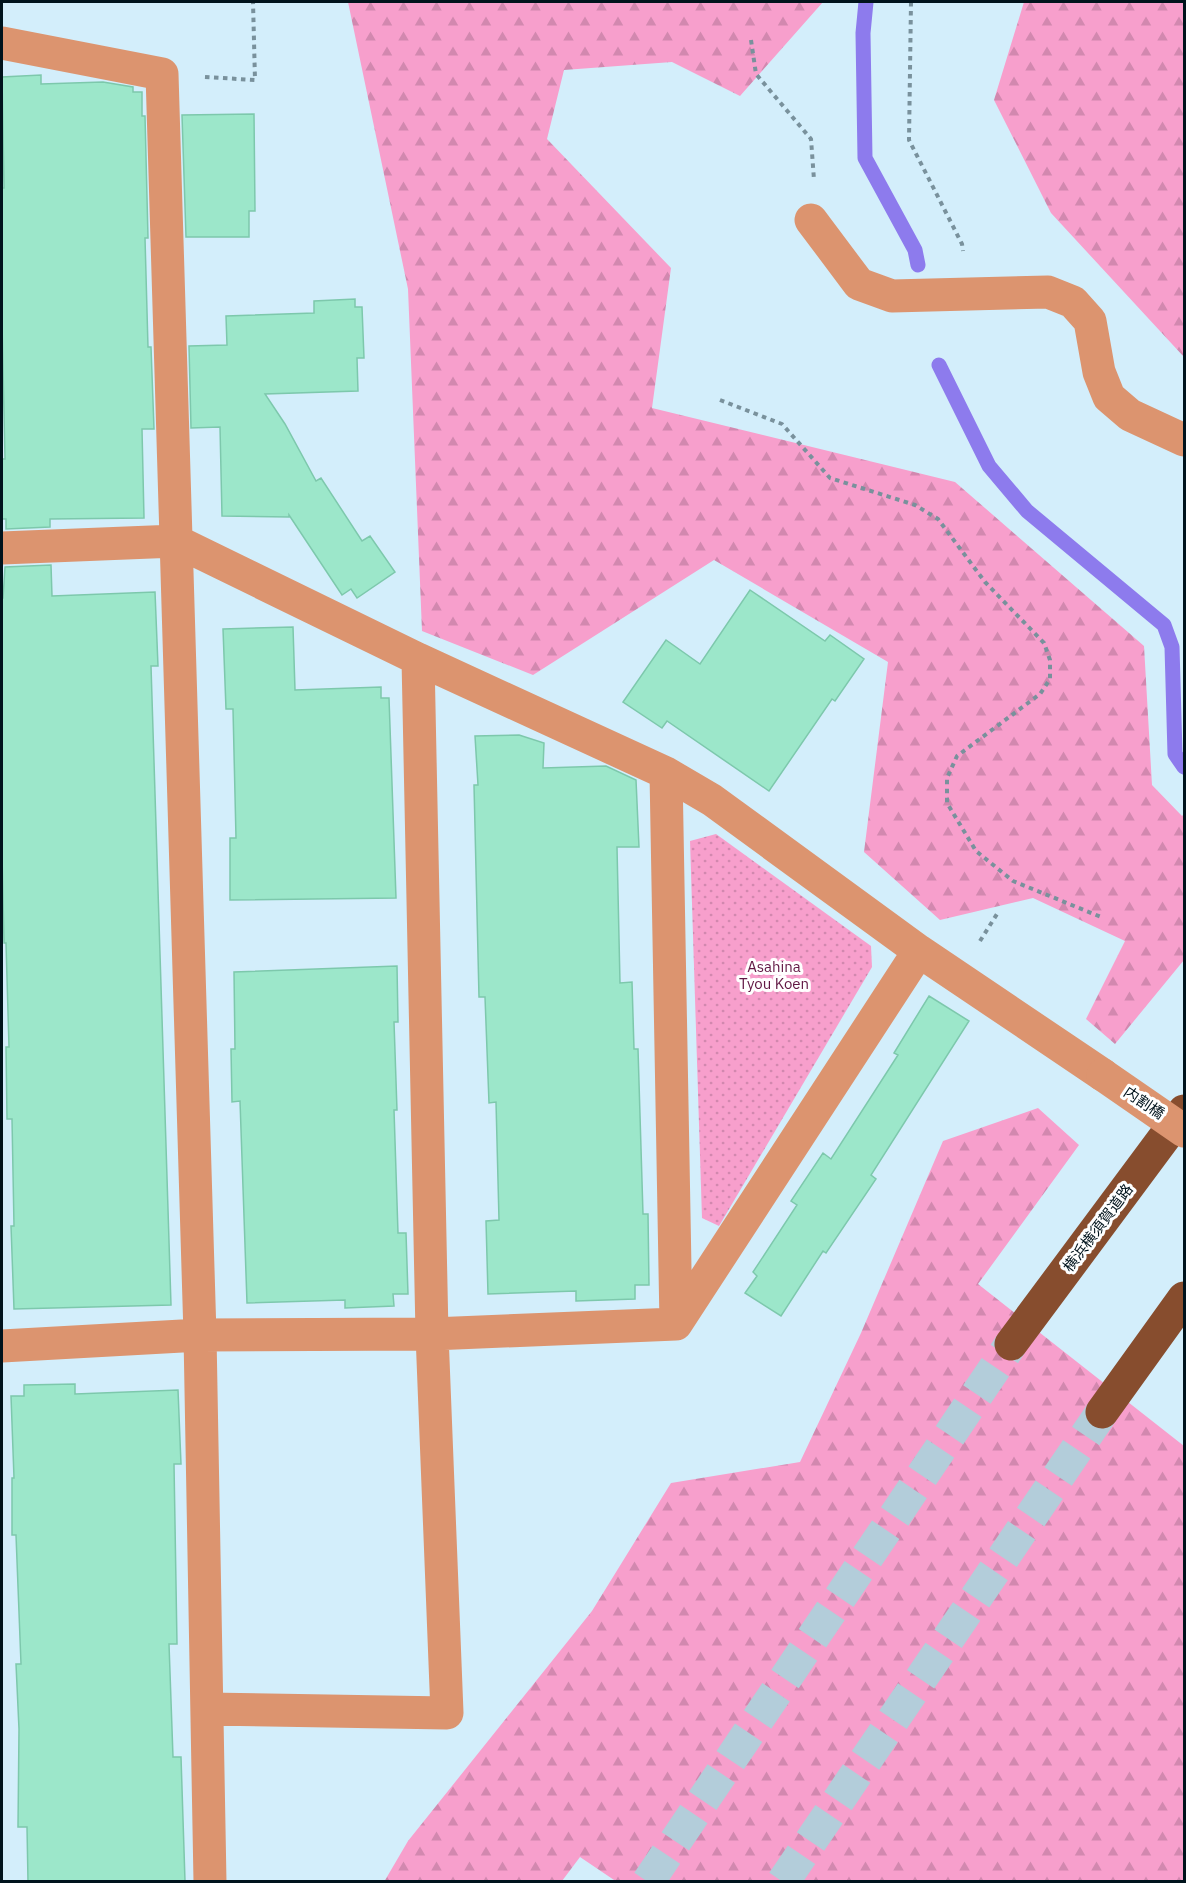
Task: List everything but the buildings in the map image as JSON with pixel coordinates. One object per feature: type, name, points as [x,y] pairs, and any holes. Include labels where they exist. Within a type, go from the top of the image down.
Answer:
[{"type":"highway","name":"横浜横須賀道路","points":[[1011,1344],[1185,1111]]},
{"type":"highway","points":[[1102,1412],[1185,1298]]},
{"type":"street","points":[[2,43],[162,74],[200,1335],[210,1881]]},
{"type":"street","points":[[811,220],[859,284],[892,296],[1048,292],[1073,302],[1090,321],[1099,372],[1109,397],[1130,415],[1185,440]]},
{"type":"street","points":[[2,548],[176,541]]},
{"type":"street","name":"内割橋","points":[[176,541],[418,659],[666,773],[712,800],[919,951],[1185,1131]]},
{"type":"street","points":[[207,1709],[447,1713],[432,1334],[418,659]]},
{"type":"street","points":[[666,773],[676,1324]]},
{"type":"street","points":[[676,1324],[919,951]]},
{"type":"street","points":[[2,1346],[200,1335],[432,1334],[676,1324]]},
{"type":"path","points":[[162,74],[255,80],[253,2]]},
{"type":"path","points":[[911,2],[909,140],[962,244],[967,294]]},
{"type":"path","points":[[751,40],[756,74],[811,139],[815,187],[811,220]]},
{"type":"path","points":[[720,400],[782,424],[830,478],[915,505],[938,519],[985,582],[1044,643],[1050,660],[1050,679],[1040,694],[957,756],[947,778],[947,803],[976,850],[1013,881],[1101,917]]},
{"type":"green space","points":[[348,2],[823,2],[740,96],[672,62],[564,70],[547,139],[671,268],[652,408],[955,482],[1144,646],[1152,785],[1182,816],[1184,814],[1184,960],[1115,1044],[1086,1019],[1125,941],[1033,898],[940,920],[864,852],[888,662],[714,560],[533,675],[422,631],[408,289]]},
{"type":"green space","points":[[1024,2],[1184,2],[1184,357],[1051,213],[994,100]]},
{"type":"green space","name":"Asahina Tyou Koen","points":[[716,834],[871,946],[872,967],[719,1226],[702,1218],[690,841]]},
{"type":"green space","points":[[1038,1108],[1079,1145],[978,1284],[1184,1446],[1184,1881],[617,1882],[580,1857],[562,1881],[384,1882],[408,1841],[592,1611],[671,1483],[800,1462],[861,1333],[943,1141]]},
{"type":"waterway","points":[[866,2],[863,33],[865,158],[915,250],[918,265]]},
{"type":"waterway","points":[[939,365],[989,466],[1027,511],[1164,625],[1172,647],[1175,754],[1184,767]]},
{"type":"tunnel","points":[[648,1882],[1011,1344]]},
{"type":"tunnel","points":[[783,1882],[1102,1412]]}]
